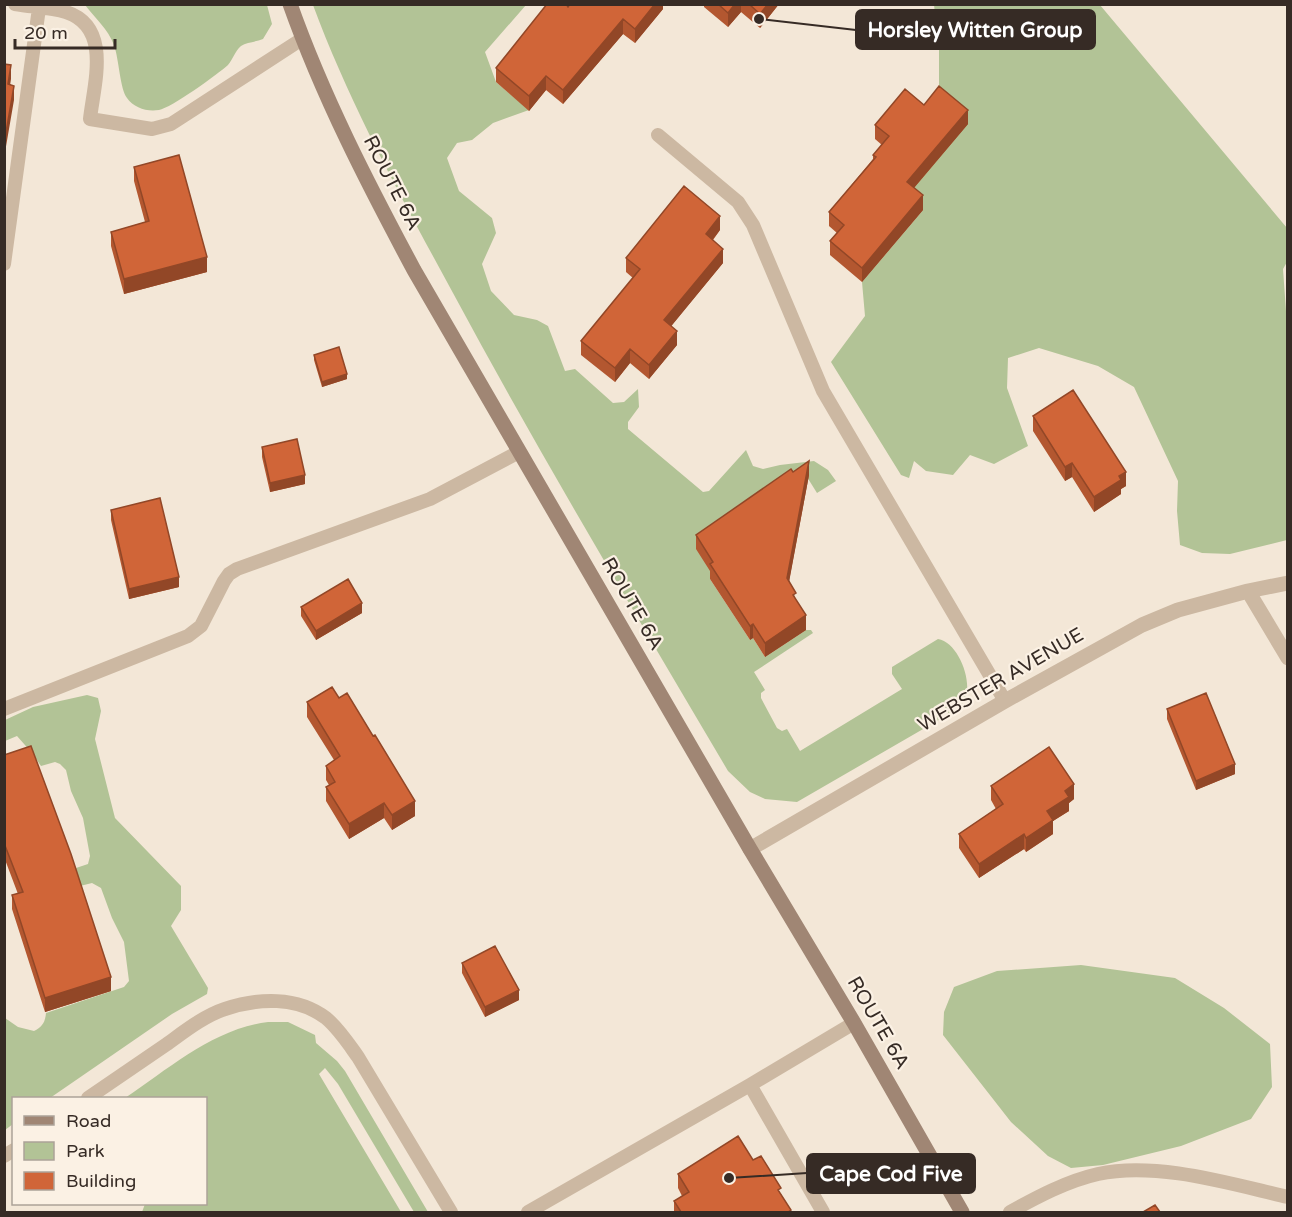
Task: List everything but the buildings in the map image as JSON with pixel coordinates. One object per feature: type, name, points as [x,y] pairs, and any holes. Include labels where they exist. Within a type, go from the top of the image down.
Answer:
[{"type":"main road","name":"ROUTE 6A","points":[[290,4],[302,39],[334,114],[414,270],[962,1212]]},
{"type":"street","name":"WEBSTER AVENUE","points":[[750,849],[1005,701],[1142,625],[1178,610],[1287,583]]},
{"type":"street","points":[[1248,591],[1287,658]]},
{"type":"lane","points":[[15,4],[66,12],[87,26],[94,36],[98,50],[90,119],[152,129],[171,124],[302,39]]},
{"type":"lane","points":[[4,264],[39,8]]},
{"type":"lane","points":[[658,135],[738,202],[753,225],[823,391],[1005,701]]},
{"type":"lane","points":[[4,710],[188,636],[201,626],[224,580],[237,569],[430,499],[519,452]]},
{"type":"lane","points":[[89,1097],[202,1020],[224,1009],[252,1002],[269,1001],[289,1002],[307,1007],[326,1018],[342,1034],[358,1056],[451,1212]]},
{"type":"lane","points":[[528,1212],[854,1023]]},
{"type":"lane","points":[[750,1085],[823,1212]]},
{"type":"lane","points":[[1010,1212],[1075,1181],[1126,1170],[1194,1175],[1287,1197]]},
{"type":"green space","points":[[85,5],[267,5],[272,24],[263,39],[241,46],[228,65],[205,83],[165,108],[150,110],[137,107],[127,98],[111,39]]},
{"type":"green space","points":[[313,5],[526,5],[485,52],[496,82],[529,110],[493,123],[472,140],[457,143],[447,158],[459,191],[492,218],[496,233],[482,264],[491,291],[514,315],[537,320],[548,326],[565,371],[575,369],[613,403],[624,402],[638,389],[639,407],[628,422],[628,429],[703,492],[709,491],[746,450],[753,466],[763,469],[814,461],[828,470],[836,481],[817,493],[807,477],[755,494],[737,506],[744,517],[710,579],[750,640],[753,638],[765,657],[806,630],[811,630],[813,633],[754,672],[765,690],[761,693],[761,698],[777,728],[782,731],[787,729],[800,751],[902,689],[892,674],[892,667],[938,639],[952,647],[965,673],[967,691],[964,701],[956,710],[797,802],[765,799],[750,792],[728,771],[486,354],[360,115]]},
{"type":"green space","points":[[934,5],[1100,5],[1287,228],[1287,262],[1283,269],[1288,339],[1287,540],[1230,554],[1202,553],[1180,545],[1177,511],[1178,481],[1134,387],[1098,366],[1039,348],[1008,358],[1007,388],[1028,446],[994,464],[970,455],[953,475],[926,471],[914,461],[909,478],[901,475],[831,362],[865,316],[862,282],[923,210],[907,196],[939,101],[939,48]]},
{"type":"green space","points":[[87,695],[98,698],[101,711],[95,739],[115,818],[181,886],[181,910],[171,926],[208,988],[207,994],[172,1014],[51,1097],[12,1097],[12,1125],[5,1130],[5,1018],[18,1027],[34,1031],[43,1024],[46,1013],[124,987],[129,981],[124,942],[101,888],[92,883],[64,890],[58,874],[88,864],[90,856],[83,818],[71,791],[66,770],[55,762],[41,766],[17,736],[5,741],[5,720],[33,707]]},
{"type":"green space","points":[[1081,965],[1175,978],[1224,1008],[1270,1044],[1272,1087],[1251,1119],[1181,1146],[1103,1165],[1071,1168],[1048,1156],[1011,1122],[943,1035],[944,1012],[954,987],[997,971]]},
{"type":"green space","points":[[268,1022],[288,1022],[315,1035],[316,1043],[345,1071],[428,1212],[414,1212],[338,1084],[325,1068],[319,1074],[401,1212],[142,1212],[145,1205],[207,1205],[207,1097],[126,1097],[210,1041],[248,1026]]},
{"type":"place","name":"Horsley Witten Group","points":[[759,19]]},
{"type":"place","name":"Cape Cod Five","points":[[729,1178]]}]
